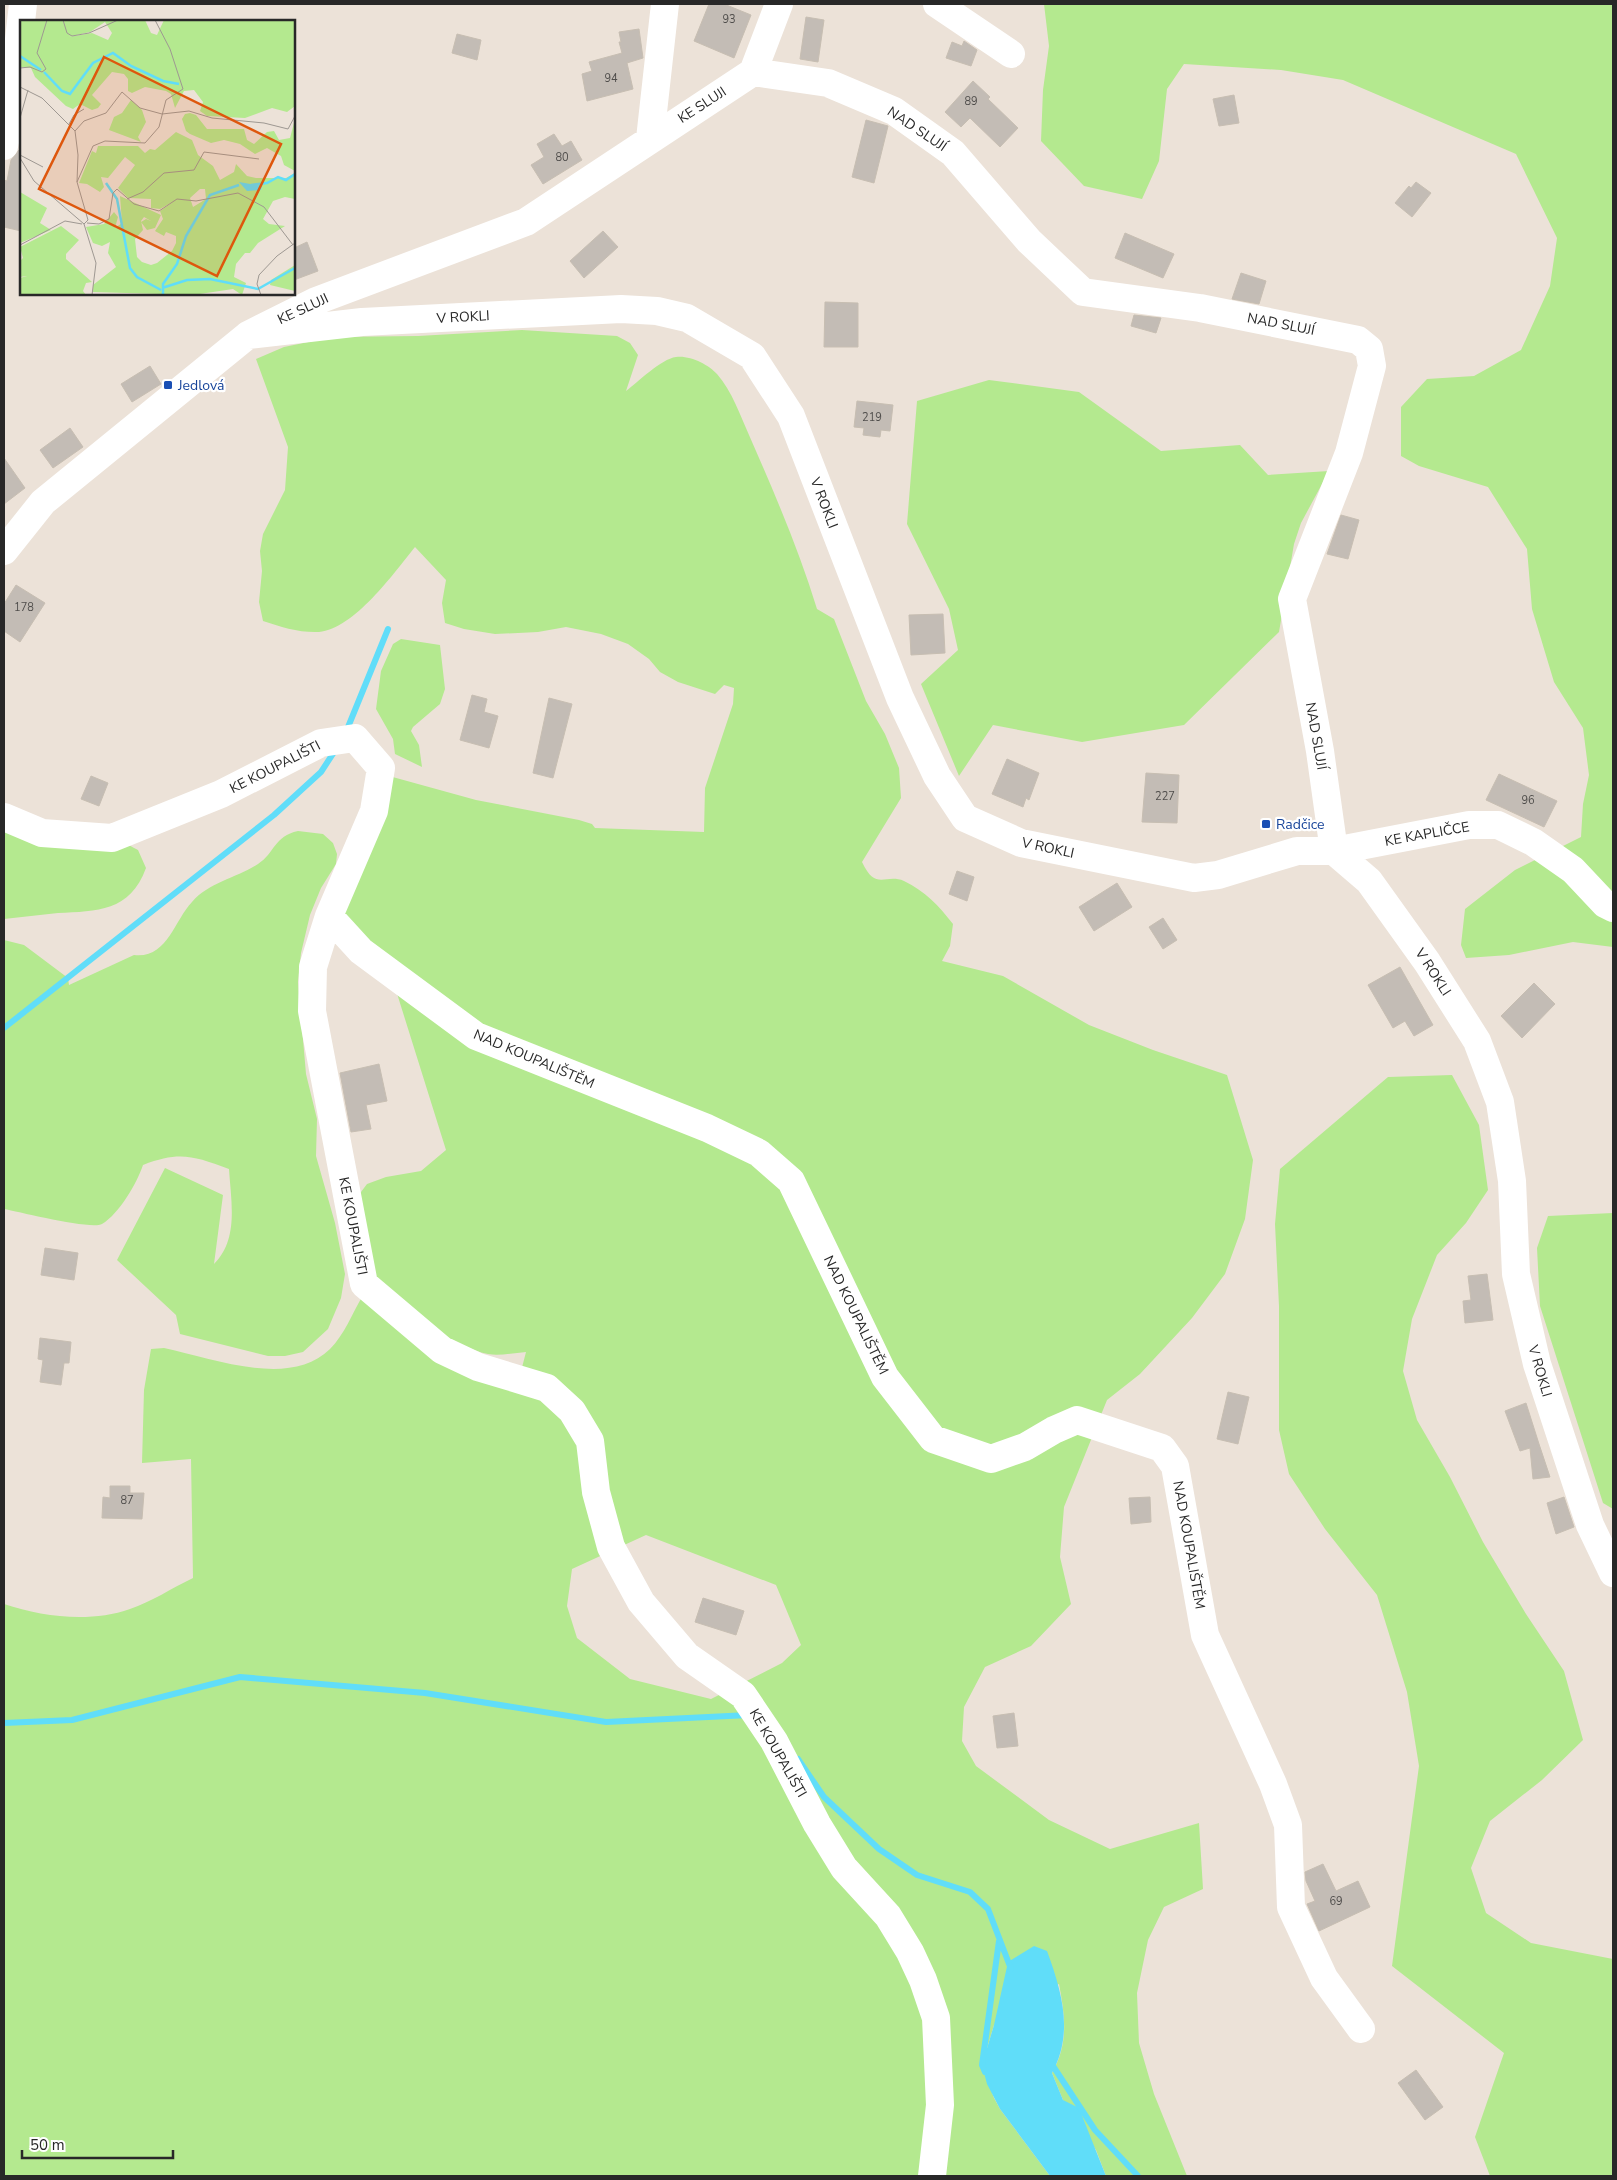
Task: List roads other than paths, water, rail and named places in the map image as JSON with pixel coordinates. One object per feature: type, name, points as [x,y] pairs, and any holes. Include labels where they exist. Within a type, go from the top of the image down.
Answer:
[{"type":"street","points":[[22,20],[24,4]]},
{"type":"street","points":[[650,140],[664,4]]},
{"type":"street","points":[[753,72],[780,4]]},
{"type":"street","points":[[937,4],[1011,54]]},
{"type":"street","points":[[4,146],[10,119],[20,37]]},
{"type":"street","name":"KE SLUJI","points":[[4,551],[43,502],[248,335],[316,301],[526,222],[753,72]]},
{"type":"street","name":"NAD SLUJÍ","points":[[753,72],[828,83],[894,111],[953,153],[1029,240],[1084,292],[1200,308],[1351,338],[1358,340],[1369,349],[1372,366],[1349,453],[1292,599],[1320,751],[1334,850]]},
{"type":"street","name":"V ROKLI","points":[[248,335],[362,322],[621,309],[657,311],[687,318],[752,356],[790,416],[900,698],[937,776],[965,818],[1021,843],[1194,878],[1218,875],[1297,851],[1334,850],[1369,881],[1427,962],[1477,1041],[1500,1102],[1512,1181],[1516,1274],[1536,1364],[1590,1525],[1613,1573]]},
{"type":"street","name":"KE KOUPALIŠTI","points":[[4,818],[42,833],[112,838],[221,794],[321,742],[355,738],[381,768],[374,812],[329,916],[313,967],[312,1011],[364,1284],[442,1350],[478,1367],[547,1388],[572,1412],[590,1441],[596,1492],[611,1546],[641,1602],[687,1656],[743,1695],[765,1727],[844,1868],[888,1916],[910,1952],[923,1980],[936,2018],[940,2105],[932,2176]]},
{"type":"street","name":"KE KAPLIČCE","points":[[1334,850],[1469,825],[1498,825],[1533,842],[1573,870],[1605,904],[1613,908]]},
{"type":"street","name":"NAD KOUPALIŠTĚM","points":[[329,916],[361,951],[476,1036],[707,1128],[759,1153],[790,1181],[885,1377],[934,1439],[991,1459],[1025,1447],[1054,1430],[1078,1420],[1162,1448],[1175,1466],[1205,1636],[1273,1784],[1288,1826],[1291,1907],[1324,1978],[1361,2029]]},
{"type":"water","points":[[1034,1946],[1047,1951],[1061,1997],[1064,2028],[1063,2043],[1052,2073],[1063,2100],[1079,2108],[1106,2176],[1050,2176],[1000,2109],[987,2084],[982,2065],[994,2025],[1008,1962]]},
{"type":"waterway","points":[[346,732],[388,629]]},
{"type":"waterway","points":[[4,1028],[274,815],[321,772],[336,749]]},
{"type":"waterway","points":[[4,1723],[72,1720],[240,1677],[425,1693],[606,1722],[749,1715]]},
{"type":"waterway","points":[[798,1759],[824,1797],[879,1849],[917,1875],[970,1892],[988,1909],[1011,1969]]},
{"type":"waterway","points":[[985,2072],[982,2065],[999,1941]]},
{"type":"waterway","points":[[1051,2063],[1095,2130],[1138,2176]]},
{"type":"place","name":"Jedlová","points":[[168,385]]},
{"type":"place","name":"Radčice","points":[[1266,824]]}]
